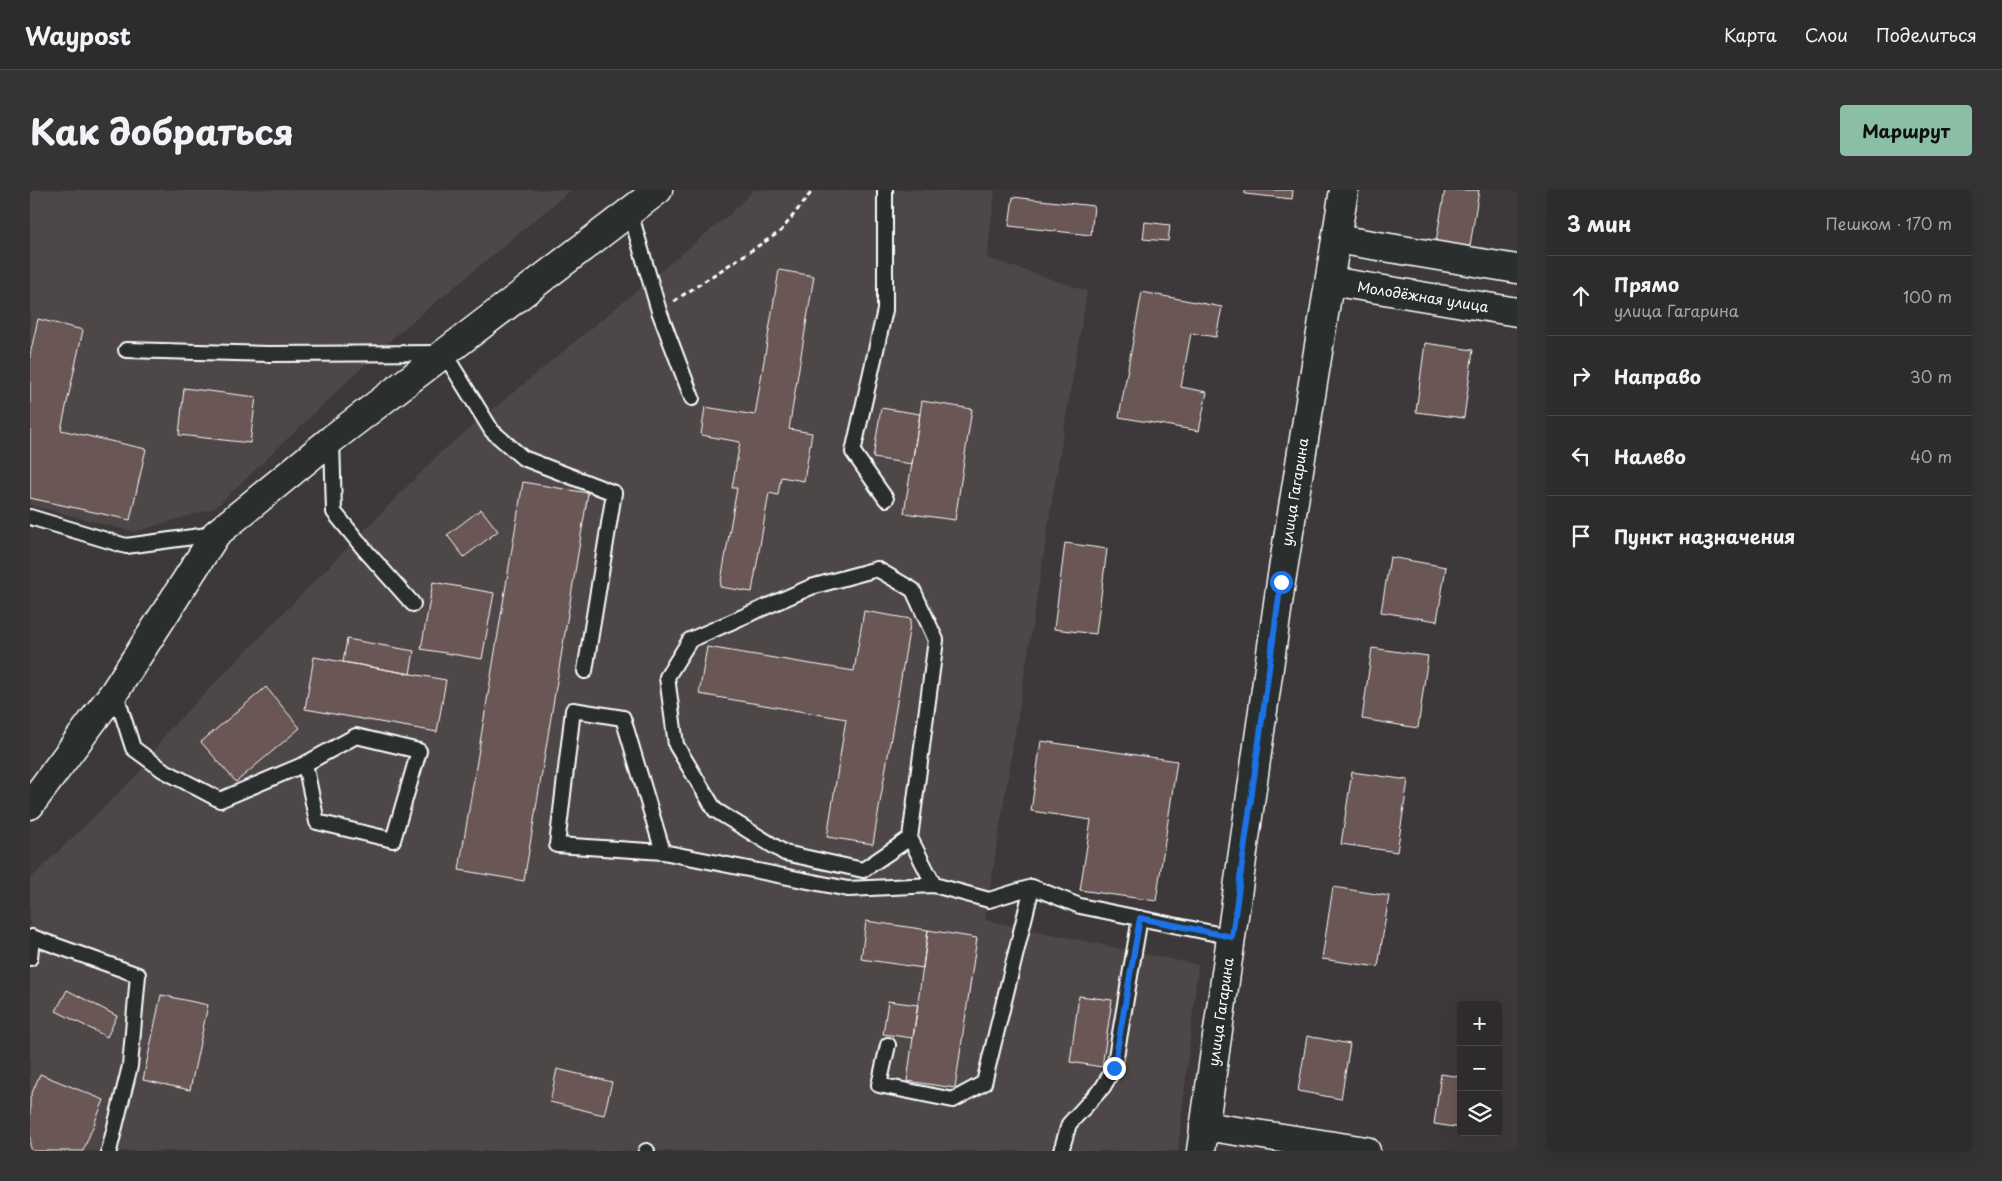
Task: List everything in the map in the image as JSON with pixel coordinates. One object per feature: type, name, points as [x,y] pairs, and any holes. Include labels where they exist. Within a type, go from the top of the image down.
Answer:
[{"type":"street","points":[[30,805],[115,691],[216,534],[332,440],[658,190]]},
{"type":"street","name":"улица Гагарина","points":[[1202,1138],[1281,582],[1344,190]]},
{"type":"street","points":[[1336,239],[1517,269]]},
{"type":"street","name":"Молодёжная улица","points":[[1330,281],[1517,312]]},
{"type":"street","points":[[1202,1138],[1366,1151]]},
{"type":"lane","points":[[885,190],[885,310],[853,452],[886,499]]},
{"type":"lane","points":[[630,212],[659,311],[692,398]]},
{"type":"lane","points":[[126,350],[268,354],[444,353],[492,430],[524,458],[614,493],[585,671]]},
{"type":"lane","points":[[332,440],[334,512],[364,550],[414,604]]},
{"type":"lane","points":[[30,517],[126,546],[216,534]]},
{"type":"lane","points":[[910,838],[863,870],[785,853],[715,810],[676,745],[667,677],[690,640],[811,587],[877,569],[913,590],[936,640],[910,838],[934,885]]},
{"type":"lane","points":[[115,691],[133,748],[163,770],[220,800],[305,764],[356,736],[419,751],[393,840],[317,822],[305,764]]},
{"type":"lane","points":[[663,852],[623,718],[573,710],[557,845],[663,852],[848,889],[934,885],[989,900],[1032,887],[1080,906],[1232,937]]},
{"type":"lane","points":[[888,1045],[880,1085],[953,1100],[984,1083],[1032,887]]},
{"type":"lane","points":[[1061,1151],[1069,1124],[1104,1087],[1114,1068],[1140,918]]},
{"type":"lane","points":[[30,958],[32,937],[138,975],[130,1066],[109,1151]]},
{"type":"path","points":[[659,311],[782,231],[813,190]]},
{"type":"shaded area","points":[[30,190],[571,190],[394,337],[215,508],[134,532],[30,505]]},
{"type":"shaded area","points":[[754,190],[995,190],[987,258],[1087,291],[985,920],[1198,965],[1178,1151],[30,1151],[30,879],[140,772],[166,733],[440,453],[731,213]]},
{"type":"building","points":[[1245,190],[1293,190],[1292,199],[1245,194]]},
{"type":"building","points":[[1445,190],[1479,190],[1469,252],[1435,247]]},
{"type":"building","points":[[1013,197],[1094,206],[1091,235],[1009,226]]},
{"type":"building","points":[[1145,222],[1170,225],[1168,241],[1143,239]]},
{"type":"building","points":[[779,270],[814,276],[789,429],[812,433],[804,481],[781,477],[778,495],[769,493],[752,592],[720,587],[737,488],[732,488],[740,442],[701,435],[705,407],[755,415]]},
{"type":"building","points":[[1142,292],[1222,307],[1216,337],[1191,333],[1181,387],[1207,392],[1199,431],[1119,417]]},
{"type":"building","points":[[38,319],[83,330],[61,430],[146,449],[130,520],[30,498],[30,355]]},
{"type":"building","points":[[1425,343],[1473,350],[1464,418],[1416,412]]},
{"type":"building","points":[[184,388],[256,397],[250,443],[179,435]]},
{"type":"building","points":[[922,401],[972,409],[955,520],[904,513]]},
{"type":"building","points":[[881,408],[920,414],[912,464],[873,458]]},
{"type":"building","points":[[523,482],[588,493],[524,881],[459,870]]},
{"type":"building","points":[[481,509],[498,531],[464,557],[447,535]]},
{"type":"building","points":[[1065,543],[1107,549],[1096,634],[1054,629]]},
{"type":"building","points":[[1390,557],[1446,567],[1437,621],[1381,612]]},
{"type":"building","points":[[433,582],[494,593],[482,659],[421,649]]},
{"type":"building","points":[[864,611],[911,619],[873,844],[827,837],[846,719],[699,694],[707,647],[854,671]]},
{"type":"building","points":[[347,639],[414,651],[410,674],[343,662]]},
{"type":"building","points":[[1372,648],[1428,656],[1418,728],[1362,719]]},
{"type":"building","points":[[314,657],[446,680],[437,732],[305,709]]},
{"type":"building","points":[[266,687],[300,728],[236,782],[201,742]]},
{"type":"building","points":[[1041,741],[1177,761],[1156,901],[1080,890],[1091,820],[1031,811]]},
{"type":"building","points":[[1352,772],[1408,780],[1397,852],[1341,844]]},
{"type":"building","points":[[1333,887],[1389,896],[1378,967],[1322,959]]},
{"type":"building","points":[[866,921],[928,930],[923,968],[861,959]]},
{"type":"building","points":[[928,930],[977,938],[955,1088],[907,1081]]},
{"type":"building","points":[[67,990],[117,1016],[107,1037],[56,1011]]},
{"type":"building","points":[[161,995],[208,1005],[190,1090],[143,1080]]},
{"type":"building","points":[[1079,996],[1112,1000],[1102,1067],[1070,1062]]},
{"type":"building","points":[[888,1001],[918,1005],[913,1038],[883,1034]]},
{"type":"building","points":[[1307,1036],[1350,1044],[1341,1099],[1298,1091]]},
{"type":"building","points":[[557,1069],[612,1082],[604,1115],[550,1102]]},
{"type":"building","points":[[40,1074],[104,1100],[83,1151],[30,1151],[30,1098]]},
{"type":"building","points":[[1441,1074],[1457,1076],[1457,1127],[1434,1124]]},
{"type":"route","points":[[1114,1068],[1140,918],[1232,937],[1281,582]]}]
